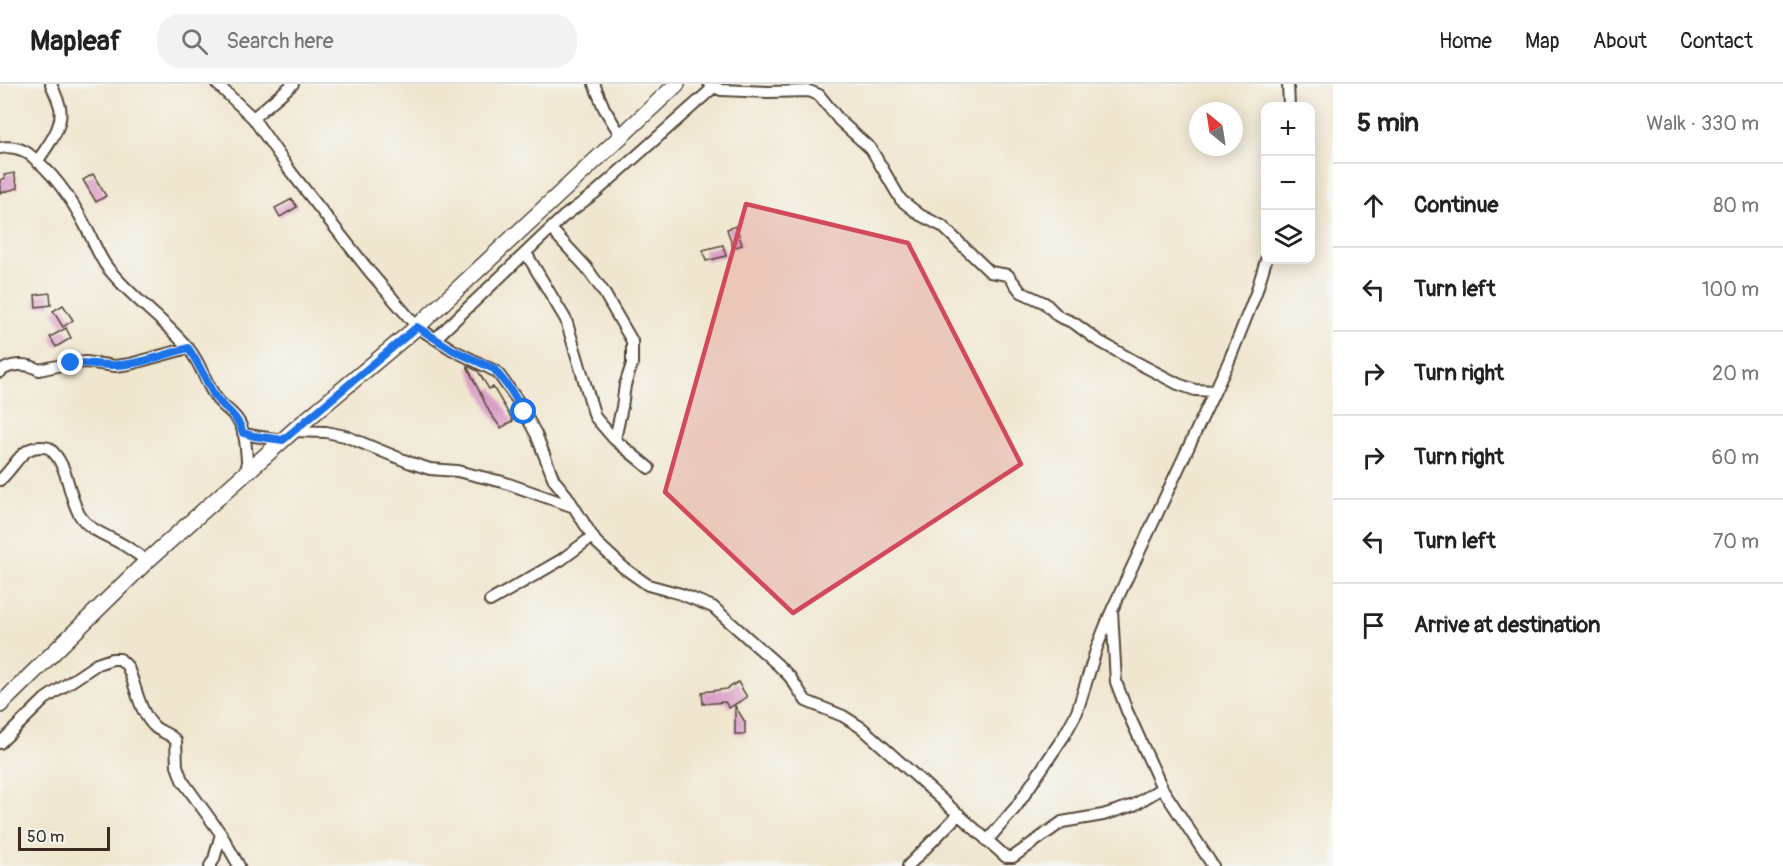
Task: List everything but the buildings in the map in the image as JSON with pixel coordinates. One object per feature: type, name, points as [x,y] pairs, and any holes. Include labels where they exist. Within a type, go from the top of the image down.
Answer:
[{"type":"main road","points":[[0,705],[147,561],[288,435],[417,327],[677,84]]},
{"type":"street","points":[[37,162],[56,130],[60,117],[60,106],[51,84]]},
{"type":"street","points":[[217,84],[253,118],[291,172],[417,327],[473,360],[494,369],[500,375],[532,427],[554,480],[592,537],[624,568],[648,585],[681,594],[717,610],[790,677],[806,701],[851,720],[1004,856],[1013,857],[1062,822],[1103,815],[1134,805],[1162,788]]},
{"type":"street","points":[[253,118],[293,84]]},
{"type":"street","points":[[600,84],[594,84],[604,108],[621,136]]},
{"type":"street","points":[[1288,84],[1289,102]]},
{"type":"street","points":[[435,339],[551,229],[711,85],[721,90],[809,91],[819,95],[840,121],[871,149],[901,200],[920,215],[942,226],[990,272],[1008,275],[1021,292],[1045,303],[1056,314],[1074,323],[1097,340],[1174,382],[1195,390],[1215,391]]},
{"type":"street","points":[[0,148],[22,150],[37,162],[63,190],[106,266],[138,302],[159,318],[188,348],[199,364],[213,393],[241,424],[248,471]]},
{"type":"street","points":[[551,229],[586,267],[632,341],[632,364],[625,385],[615,439]]},
{"type":"street","points":[[526,253],[555,298],[566,320],[596,417],[615,439],[649,468]]},
{"type":"street","points":[[988,843],[1016,807],[1064,736],[1077,712],[1100,639],[1112,610],[1215,391],[1257,293],[1265,264]]},
{"type":"street","points":[[0,372],[10,366],[19,365],[35,367],[39,370],[86,362],[115,366],[188,348]]},
{"type":"street","points":[[243,433],[254,436],[326,432],[345,436],[430,470],[457,471],[503,482],[574,507]]},
{"type":"street","points":[[0,480],[26,451],[33,447],[48,448],[60,459],[73,500],[84,521],[91,528],[121,543],[147,561]]},
{"type":"street","points":[[490,601],[561,560],[592,537]]},
{"type":"street","points":[[1112,610],[1116,682],[1162,788],[1213,866]]},
{"type":"street","points":[[0,744],[45,699],[97,664],[120,659],[127,666],[149,719],[156,728],[167,733],[176,741],[177,766],[182,780],[221,834],[239,866]]},
{"type":"street","points":[[908,866],[958,814]]},
{"type":"street","points":[[210,866],[221,834]]},
{"type":"highlighted area","points":[[746,204],[908,243],[1021,464],[793,613],[665,492]]},
{"type":"route","points":[[71,363],[86,362],[115,366],[188,348],[199,364],[213,393],[233,413],[241,424],[243,433],[283,440],[417,327],[453,350],[494,369],[524,412]]}]
